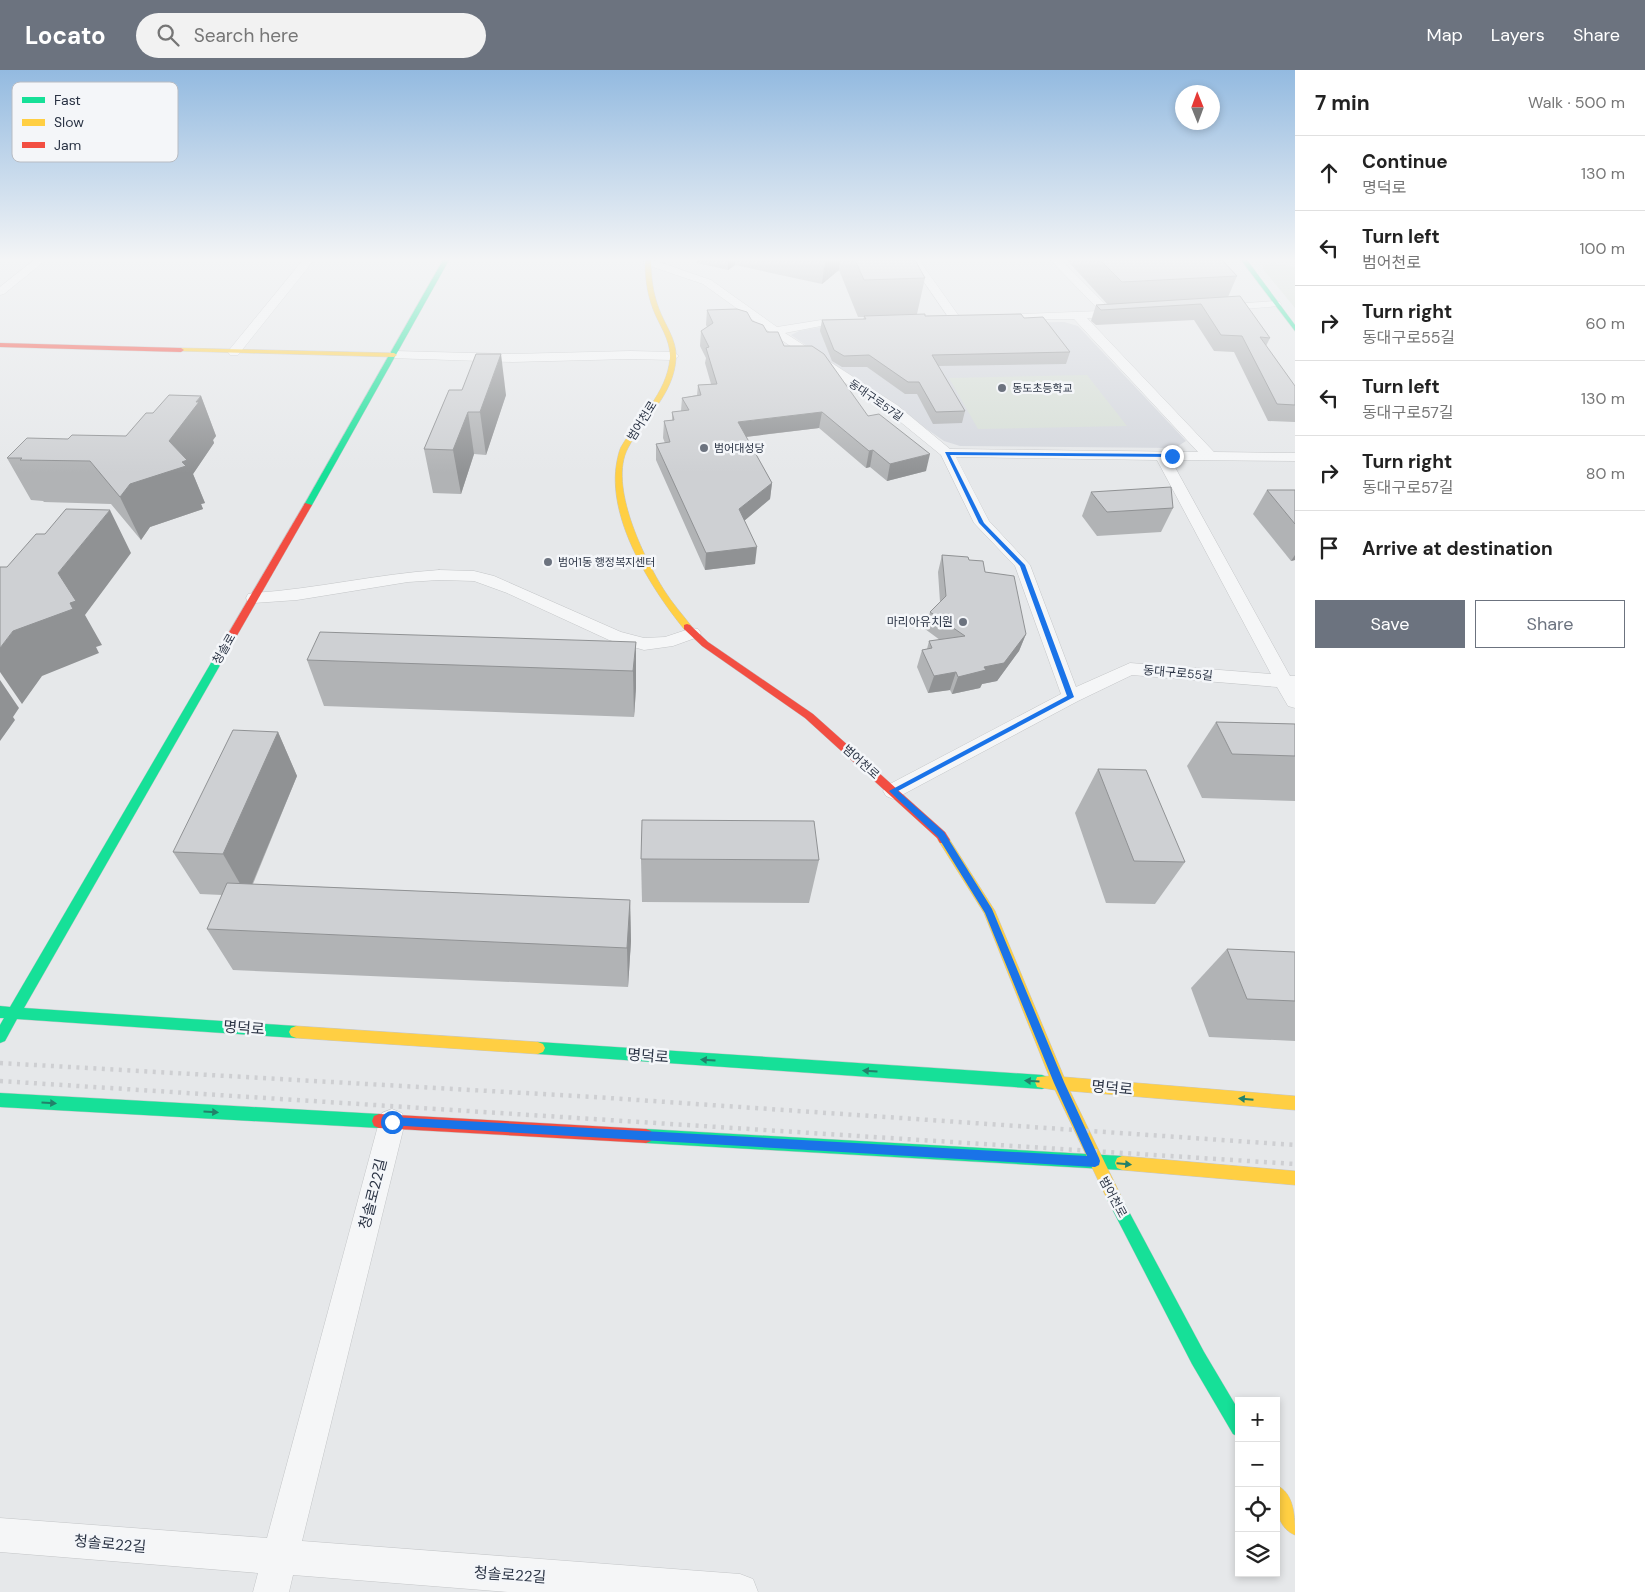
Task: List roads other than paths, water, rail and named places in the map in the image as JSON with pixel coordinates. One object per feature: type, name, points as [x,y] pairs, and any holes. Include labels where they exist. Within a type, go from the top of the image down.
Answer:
[{"type":"main road","name":"청솔로","points":[[0,1037],[407,331]]},
{"type":"main road","name":"범어천로","points":[[667,331],[671,338],[673,356],[670,376],[623,451],[620,466],[621,501],[646,568],[664,599],[692,633],[809,716],[941,835],[989,911],[1059,1083],[1095,1161],[1198,1358],[1235,1421]]},
{"type":"main road","points":[[0,345],[394,355]]},
{"type":"main road","name":"명덕로","points":[[0,1012],[1059,1083],[1295,1103]]},
{"type":"main road","points":[[0,1100],[1095,1161],[1295,1178]]},
{"type":"main road","points":[[1280,1501],[1295,1526]]},
{"type":"street","points":[[234,352],[251,331]]},
{"type":"street","name":"동대구로57길","points":[[775,331],[892,408],[947,453],[982,523],[1022,565],[1071,697]]},
{"type":"street","points":[[1092,331],[1209,455]]},
{"type":"street","points":[[394,355],[512,358],[630,355],[673,356]]},
{"type":"street","points":[[947,453],[1295,456]]},
{"type":"street","points":[[1162,456],[1289,682],[1295,702]]},
{"type":"street","points":[[254,598],[297,595],[408,577],[439,575],[474,576],[488,579],[513,589],[615,636],[644,644],[667,642],[692,633]]},
{"type":"street","name":"동대구로55길","points":[[893,791],[1071,697],[1130,669],[1289,682]]},
{"type":"street","name":"청솔로22길","points":[[281,1557],[392,1122]]},
{"type":"street","name":"청솔로22길","points":[[0,1535],[740,1592]]},
{"type":"street","points":[[270,1592],[281,1557]]},
{"type":"railway","points":[[0,1063],[594,1097],[1295,1145]]},
{"type":"railway","points":[[0,1081],[1295,1164]]},
{"type":"place","name":"동도초등학교","points":[[1002,388]]},
{"type":"place","name":"범어대성당","points":[[704,448]]},
{"type":"place","name":"범어1동 행정복지센터","points":[[548,562]]},
{"type":"place","name":"마리아유치원","points":[[963,622]]}]
